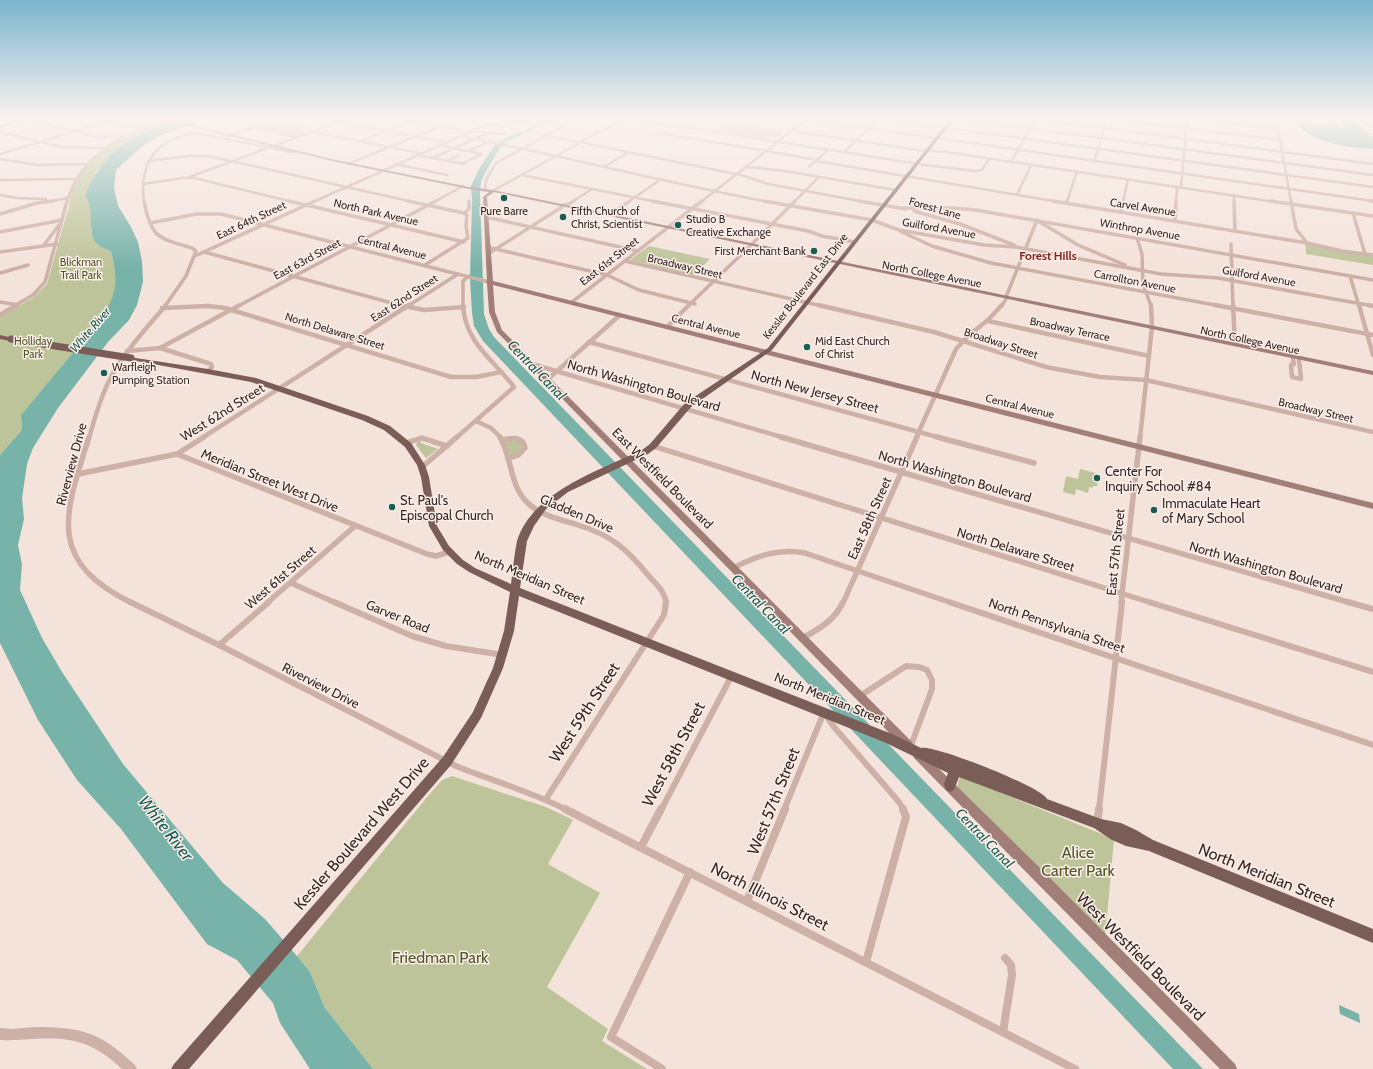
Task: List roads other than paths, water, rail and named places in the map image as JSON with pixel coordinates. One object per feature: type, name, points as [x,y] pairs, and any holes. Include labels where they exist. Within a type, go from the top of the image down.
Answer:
[{"type":"main road","name":"North College Avenue","points":[[372,168],[469,188],[609,214],[668,228]]},
{"type":"main road","name":"Kessler Boulevard East Drive","points":[[515,590],[522,541],[539,511],[550,500],[565,490],[600,472],[641,454],[652,446],[684,409],[772,348],[913,168]]},
{"type":"main road","name":"East Westfield Boulevard","points":[[488,191],[485,198],[488,254],[487,281],[496,326],[531,364],[910,748]]},
{"type":"main road","name":"North College Avenue","points":[[565,206],[1235,344],[1373,374]]},
{"type":"main road","name":"Central Avenue","points":[[487,281],[1373,506]]},
{"type":"main road","name":"North College Avenue","points":[[1152,328],[1296,362],[1373,374]]},
{"type":"main road","name":"North Meridian Street","points":[[0,337],[129,355],[245,378],[372,421],[392,432],[406,443],[415,454],[422,468],[433,526],[438,537],[449,552],[472,570],[515,590],[888,738],[940,764],[1026,798],[1055,806]]},
{"type":"main road","name":"Kessler Boulevard West Drive","points":[[179,1069],[447,761],[477,715],[493,682],[509,631],[515,590]]},
{"type":"main road","name":"North Meridian Street","points":[[910,748],[941,756],[1026,790],[1055,806],[1097,824],[1116,836],[1126,840],[1149,845],[1373,936]]},
{"type":"main road","name":"West Westfield Boulevard","points":[[910,748],[950,786],[1230,1069]]},
{"type":"main road","points":[[950,786],[954,773],[958,771]]},
{"type":"street","points":[[0,315],[33,295],[44,284],[57,244],[72,184],[85,168]]},
{"type":"street","points":[[147,168],[143,184],[144,205],[153,232],[160,237],[204,252],[405,307],[424,310],[464,307]]},
{"type":"street","points":[[185,178],[212,168]]},
{"type":"street","points":[[262,168],[464,213],[467,215],[466,226],[468,238],[464,242],[426,265]]},
{"type":"street","name":"East 64th Street","points":[[195,256],[386,168]]},
{"type":"street","points":[[412,168],[446,175]]},
{"type":"street","name":"East Westfield Boulevard","points":[[488,191],[486,180],[493,168]]},
{"type":"street","points":[[488,191],[534,168]]},
{"type":"street","name":"Guilford Avenue","points":[[608,168],[716,191],[872,220],[899,230],[983,244],[1025,249],[1142,271],[1232,280],[1373,306]]},
{"type":"street","points":[[707,168],[737,174],[768,184],[884,204]]},
{"type":"street","name":"East 61st Street","points":[[572,302],[746,168]]},
{"type":"street","points":[[753,168],[895,190]]},
{"type":"street","name":"Carvel Avenue","points":[[861,168],[1373,255]]},
{"type":"street","points":[[951,168],[979,171],[983,168]]},
{"type":"street","points":[[1017,195],[1030,168]]},
{"type":"street","points":[[1053,168],[1373,216]]},
{"type":"street","points":[[1141,168],[1373,201]]},
{"type":"street","points":[[1175,221],[1182,168]]},
{"type":"street","points":[[1237,168],[1373,188]]},
{"type":"street","points":[[1285,168],[1296,229],[1307,243]]},
{"type":"street","points":[[1324,168],[1373,175]]},
{"type":"street","points":[[1066,203],[1077,171]]},
{"type":"street","points":[[522,175],[772,224],[855,242]]},
{"type":"street","points":[[667,327],[693,304],[819,177]]},
{"type":"street","name":"North Park Avenue","points":[[143,184],[185,178],[196,179],[464,242]]},
{"type":"street","points":[[0,180],[75,179]]},
{"type":"street","points":[[609,214],[661,179]]},
{"type":"street","points":[[1121,212],[1128,179]]},
{"type":"street","name":"East 63rd Street","points":[[160,348],[463,186]]},
{"type":"street","points":[[488,254],[592,189]]},
{"type":"street","points":[[0,195],[14,198],[68,198]]},
{"type":"street","points":[[1234,195],[1235,231]]},
{"type":"street","points":[[0,214],[60,198]]},
{"type":"street","points":[[37,203],[41,200],[39,199]]},
{"type":"street","points":[[464,213],[469,209],[469,201]]},
{"type":"street","name":"Forest Lane","points":[[884,204],[904,208],[960,224],[1025,249]]},
{"type":"street","name":"Winthrop Avenue","points":[[904,208],[962,208],[1373,280]]},
{"type":"street","points":[[1352,213],[1365,254]]},
{"type":"street","name":"Central Avenue","points":[[150,223],[192,214],[221,214],[487,281]]},
{"type":"street","name":"Broadway Street","points":[[486,217],[638,251]]},
{"type":"street","points":[[1037,220],[1081,246],[1142,271]]},
{"type":"street","name":"East 58th Street","points":[[803,638],[834,618],[839,611],[956,349],[970,332],[988,321],[1001,309],[1037,220]]},
{"type":"street","points":[[0,232],[62,222]]},
{"type":"street","points":[[44,245],[62,222]]},
{"type":"street","name":"Carrollton Avenue","points":[[899,230],[911,238],[946,250],[1018,268],[1373,335]]},
{"type":"street","name":"East 57th Street","points":[[1097,824],[1152,328],[1151,306],[1143,284],[1142,254],[1137,238]]},
{"type":"street","points":[[0,252],[57,244]]},
{"type":"street","points":[[1231,244],[1235,344]]},
{"type":"street","points":[[190,247],[196,250],[195,256]]},
{"type":"street","points":[[487,247],[607,275],[639,290],[693,304]]},
{"type":"street","name":"Riverview Drive","points":[[195,256],[184,280],[162,308],[104,392],[70,500],[68,526],[77,558],[88,573],[114,593],[447,761]]},
{"type":"street","name":"Broadway Street","points":[[625,262],[934,332],[962,340],[1005,356],[1051,368],[1103,377],[1146,380],[1373,432]]},
{"type":"street","points":[[0,272],[28,265]]},
{"type":"street","name":"East 62nd Street","points":[[279,389],[458,274]]},
{"type":"street","points":[[1350,276],[1373,355]]},
{"type":"street","points":[[422,468],[514,387],[470,335],[464,319],[463,280],[469,277]]},
{"type":"street","points":[[0,302],[18,305]]},
{"type":"street","name":"North Delaware Street","points":[[162,308],[213,307],[231,310],[451,377],[476,378],[501,372]]},
{"type":"street","points":[[547,380],[620,315]]},
{"type":"street","name":"Broadway Terrace","points":[[988,321],[1149,356]]},
{"type":"street","name":"North New Jersey Street","points":[[589,342],[1034,463]]},
{"type":"street","name":"North Meridian Street","points":[[129,355],[160,348],[209,363],[212,366],[208,370]]},
{"type":"street","name":"North Washington Boulevard","points":[[531,364],[1373,609]]},
{"type":"street","name":"West 62nd Street","points":[[176,454],[279,389]]},
{"type":"street","name":"Gladden Drive","points":[[476,421],[492,428],[502,440],[515,485],[526,502],[539,511],[599,532],[613,539],[629,553],[663,591],[667,601],[666,611],[646,641]]},
{"type":"street","points":[[406,443],[422,438],[447,446]]},
{"type":"street","points":[[502,440],[517,439],[523,441],[525,445],[525,448],[520,454],[508,458]]},
{"type":"street","name":"North Delaware Street","points":[[652,446],[1373,672]]},
{"type":"street","points":[[78,474],[176,454]]},
{"type":"street","name":"Meridian Street West Drive","points":[[176,454],[430,555],[440,555],[449,552]]},
{"type":"street","name":"West 61st Street","points":[[219,645],[355,526]]},
{"type":"street","name":"North Pennsylvania Street","points":[[733,568],[762,554],[784,550],[805,553],[1373,745]]},
{"type":"street","name":"Garver Road","points":[[291,583],[412,636],[453,648],[503,654]]},
{"type":"street","name":"West 59th Street","points":[[546,799],[646,641]]},
{"type":"street","points":[[860,696],[906,666],[918,667],[927,670],[932,681],[931,690],[912,738],[910,748]]},
{"type":"street","name":"West 58th Street","points":[[641,847],[732,675]]},
{"type":"street","points":[[824,712],[834,727],[899,802],[906,817],[866,962]]},
{"type":"street","name":"West 57th Street","points":[[747,902],[824,712]]},
{"type":"street","name":"North Illinois Street","points":[[447,761],[492,781],[546,799],[1076,1069]]},
{"type":"street","points":[[662,1069],[611,1037],[690,872]]},
{"type":"street","points":[[1003,1032],[1012,975],[1011,966],[1005,958]]},
{"type":"street","points":[[0,1034],[61,1033],[84,1036],[110,1049],[131,1069]]},
{"type":"water","name":"White River","points":[[100,168],[118,168],[116,170],[114,188],[118,206],[138,242],[142,261],[143,282],[137,305],[129,320],[108,342],[58,408],[33,448],[27,464],[22,498],[24,519],[18,545],[22,564],[20,590],[42,638],[62,672],[123,764],[223,883],[265,919],[297,956],[310,972],[325,1008],[373,1069],[310,1069],[280,1023],[273,1003],[237,960],[207,944],[121,829],[77,780],[38,720],[0,643],[0,455],[22,430],[21,415],[100,320],[111,301],[115,286],[114,266],[111,251],[98,245],[92,234],[90,207],[85,196],[92,180]]},
{"type":"water","name":"Central Canal","points":[[488,168],[481,181],[480,193],[484,314],[489,329],[494,337],[1203,1069],[1173,1069],[483,341],[474,326],[470,279],[471,186],[479,169]]},
{"type":"water","points":[[1339,1005],[1359,1014],[1360,1023],[1340,1014]]},
{"type":"place","name":"Pure Barre","points":[[504,198]]},
{"type":"place","name":"Fifth Church of Christ, Scientist","points":[[563,217]]},
{"type":"place","name":"Studio B Creative Exchange","points":[[678,225]]},
{"type":"place","name":"First Merchant Bank","points":[[814,251]]},
{"type":"place","name":"Mid East Church of Christ","points":[[807,347]]},
{"type":"place","name":"Warfleigh Pumping Station","points":[[104,373]]},
{"type":"place","name":"Center For Inquiry School #84","points":[[1097,478]]},
{"type":"place","name":"St. Paul's Episcopal Church","points":[[392,507]]},
{"type":"place","name":"Immaculate Heart of Mary School","points":[[1154,510]]},
{"type":"district","name":"Forest Hills","points":[[1048,256]]},
{"type":"park label","name":"Blickman Trail Park","points":[[81,268]]},
{"type":"park label","name":"Holliday Park","points":[[33,347]]},
{"type":"park label","name":"Alice Carter Park","points":[[1078,861]]},
{"type":"park label","name":"Friedman Park","points":[[440,957]]}]
